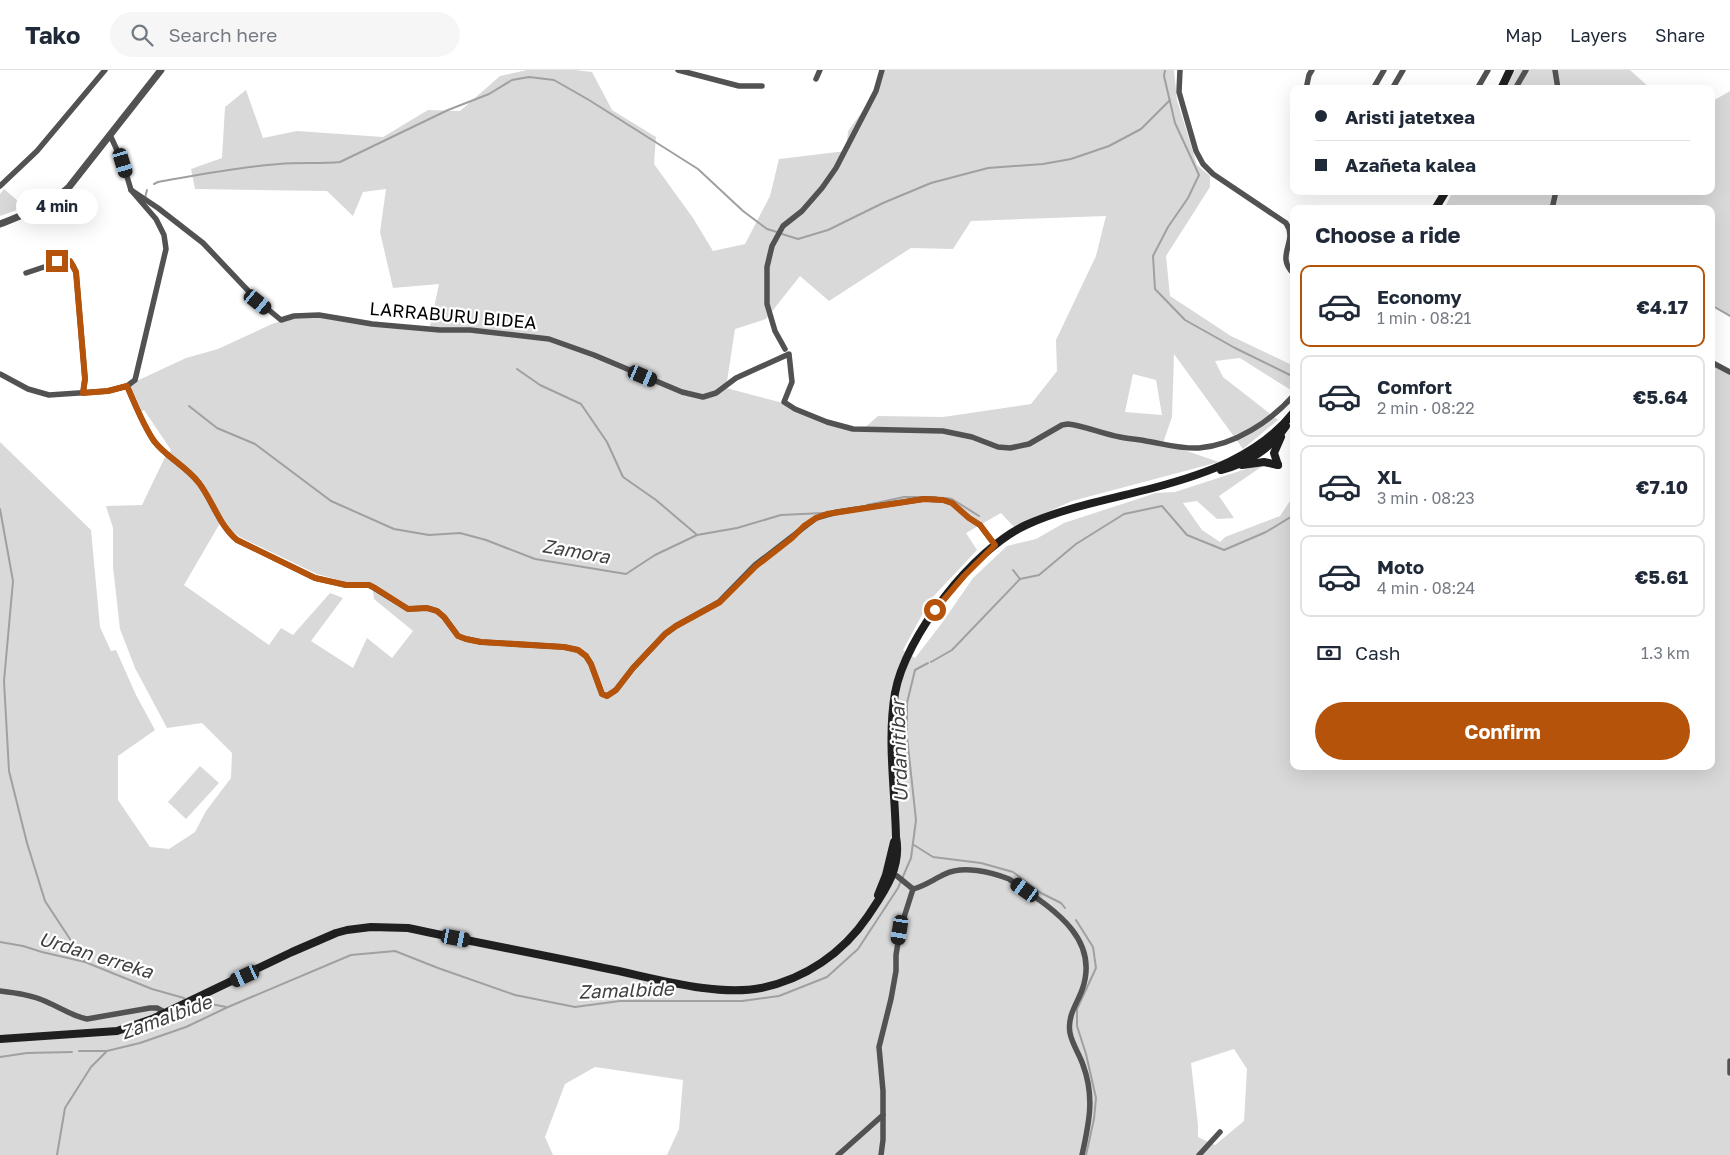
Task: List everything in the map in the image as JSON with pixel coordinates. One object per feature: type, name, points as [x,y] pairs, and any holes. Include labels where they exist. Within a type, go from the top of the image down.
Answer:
[{"type":"main road","points":[[1504,85],[1510,70]]},
{"type":"main road","points":[[1233,467],[1265,452],[1290,418]]},
{"type":"main road","points":[[1196,475],[1232,462],[1282,428]]},
{"type":"main road","points":[[0,1039],[118,1031],[166,1013],[325,938],[347,930],[377,926],[408,928],[704,988],[723,990],[760,988],[788,980],[819,965],[851,938],[897,876],[898,846],[896,837],[892,734],[896,691],[915,640],[926,621],[964,576],[995,545],[1024,526],[1048,516],[1196,475],[1264,462],[1278,466],[1274,453],[1282,428]]},
{"type":"main road","points":[[1251,450],[1265,452]]},
{"type":"main road","points":[[870,913],[883,882],[896,837]]},
{"type":"main road","points":[[893,846],[891,872],[897,876]]},
{"type":"main road","points":[[883,882],[890,875],[897,876]]},
{"type":"street","points":[[0,186],[37,152],[105,70]]},
{"type":"street","points":[[0,224],[37,209],[60,196],[161,70]]},
{"type":"street","points":[[678,70],[739,86],[762,86]]},
{"type":"street","points":[[816,79],[820,70]]},
{"type":"street","points":[[785,349],[775,332],[767,304],[768,267],[772,246],[783,226],[802,211],[822,188],[839,163],[876,91],[882,70]]},
{"type":"street","points":[[1180,70],[1179,92],[1196,151],[1203,164],[1213,174],[1283,221],[1290,230]]},
{"type":"street","points":[[1307,85],[1312,70]]},
{"type":"street","points":[[1375,85],[1384,70]]},
{"type":"street","points":[[1394,85],[1403,70]]},
{"type":"street","points":[[1479,85],[1488,70]]},
{"type":"street","points":[[1517,85],[1526,70]]},
{"type":"street","points":[[1555,70],[1557,85]]},
{"type":"street","points":[[0,374],[28,389],[42,394],[65,395],[108,391],[127,386],[135,380],[166,249],[164,235],[156,219],[131,190],[123,163],[110,135]]},
{"type":"street","name":"LARRABURU BIDEA","points":[[131,190],[158,208],[203,243],[258,302],[281,320],[294,316],[319,315],[372,324],[440,330],[470,330],[548,339],[594,354],[682,392],[703,397],[716,393],[736,378],[788,354],[792,382],[784,402],[795,409],[827,422],[852,429],[943,431],[972,437],[998,447],[1010,448],[1029,444],[1062,425],[1068,424],[1120,437],[1170,446],[1199,448],[1234,439],[1257,426],[1290,400]]},
{"type":"street","points":[[1290,239],[1286,252],[1286,262],[1290,268]]},
{"type":"street","points":[[26,274],[64,260],[70,261],[74,265],[85,379],[83,393]]},
{"type":"street","points":[[1715,365],[1730,374]]},
{"type":"street","points":[[127,386],[154,441],[192,473],[227,530],[237,540],[315,578],[346,585],[369,585],[408,609],[427,608],[437,611],[444,617],[458,636],[466,639],[481,642],[564,647],[578,650],[586,656],[602,694],[607,696],[616,690],[633,668],[665,634],[720,602],[756,566],[816,518],[832,513],[924,499],[943,500],[952,503],[980,525],[995,545]]},
{"type":"street","points":[[911,888],[954,870],[1000,875],[1009,879],[1061,916],[1080,942],[1085,954],[1086,966],[1082,990],[1070,1016],[1070,1033],[1090,1086],[1091,1109],[1082,1155]]},
{"type":"street","points":[[897,876],[911,888]]},
{"type":"street","points":[[881,1155],[883,1091],[878,1047],[892,999],[900,930],[911,888]]},
{"type":"street","points":[[0,992],[32,996],[78,1017],[87,1018],[150,1008],[157,1008],[166,1013]]},
{"type":"street","points":[[1730,1061],[1730,1072]]},
{"type":"street","points":[[838,1155],[883,1116]]},
{"type":"street","points":[[1199,1155],[1220,1132]]},
{"type":"shaded area","points":[[527,70],[592,72],[612,110],[656,137],[654,164],[693,218],[713,251],[745,244],[770,196],[779,159],[846,151],[848,131],[877,92],[882,70],[1174,70],[1177,100],[1197,165],[1210,176],[1210,187],[1166,256],[1170,296],[1231,336],[1290,364],[1290,389],[1240,358],[1215,361],[1223,377],[1278,420],[1243,449],[1174,354],[1172,417],[1163,443],[1219,462],[1072,501],[1014,527],[1001,513],[966,533],[977,550],[930,600],[903,650],[915,658],[973,578],[1007,546],[1036,539],[1064,523],[1156,493],[1175,492],[1252,467],[1264,465],[1219,496],[1234,518],[1217,519],[1197,501],[1183,503],[1202,530],[1220,542],[1225,537],[1280,516],[1290,501],[1290,770],[1715,770],[1715,366],[1730,373],[1730,1155],[667,1155],[679,1129],[683,1080],[595,1067],[565,1084],[545,1137],[553,1155],[0,1155],[0,442],[91,530],[100,627],[111,651],[116,650],[136,695],[155,730],[118,756],[118,800],[150,847],[169,849],[195,832],[206,811],[231,778],[232,753],[202,723],[167,728],[135,668],[120,629],[113,567],[113,528],[106,506],[142,505],[165,457],[171,450],[144,410],[138,413],[128,385],[186,358],[218,349],[272,324],[304,313],[336,315],[434,331],[430,326],[439,284],[393,288],[380,232],[386,189],[363,192],[353,216],[327,191],[195,189],[191,169],[222,158],[225,107],[246,90],[263,138],[297,131],[383,137],[428,110],[460,111],[500,76]],"holes":[[[1106,216],[1096,256],[1056,340],[1057,371],[1031,404],[943,417],[878,416],[860,432],[783,403],[726,388],[735,329],[766,319],[800,276],[829,301],[911,248],[953,249],[971,221]],[[1133,374],[1156,380],[1162,415],[1125,412]],[[223,518],[231,530],[240,537],[317,574],[346,582],[372,583],[374,599],[413,631],[392,658],[367,638],[353,668],[311,641],[343,598],[330,593],[293,635],[281,628],[269,645],[184,585]],[[1234,1049],[1247,1069],[1244,1121],[1215,1145],[1198,1137],[1191,1063]]]},
{"type":"shaded area","points":[[1515,70],[1630,70],[1647,85],[1507,85]]},
{"type":"shaded area","points":[[1730,91],[1730,316],[1715,308],[1715,205],[1446,205],[1451,195],[1715,195],[1715,100]]},
{"type":"shaded area","points":[[4,189],[25,207],[0,216],[0,194]]},
{"type":"shaded area","points":[[200,766],[219,783],[186,819],[168,802]]},
{"type":"waterway","name":"Urdanitibar","points":[[1165,70],[1164,76],[1175,123],[1199,175],[1188,198],[1168,227],[1153,256],[1155,289],[1185,320],[1235,348],[1290,375]]},
{"type":"waterway","points":[[154,184],[248,167],[287,163],[340,162],[448,110],[489,94],[512,80],[529,77],[554,80],[589,100],[698,169],[743,211],[767,229],[777,232]]},
{"type":"waterway","points":[[782,234],[798,239],[828,230],[883,203],[931,183],[988,168],[1043,164],[1071,159],[1109,146],[1141,129],[1170,100]]},
{"type":"waterway","points":[[145,198],[147,190]]},
{"type":"waterway","points":[[1715,307],[1730,316]]},
{"type":"waterway","points":[[517,369],[540,385],[581,404],[607,442],[623,477],[656,500],[696,534]]},
{"type":"waterway","name":"Zamora","points":[[189,406],[217,428],[255,444],[331,501],[394,529],[429,535],[460,533],[486,540],[535,559],[626,574],[655,555],[697,535],[737,528],[781,515],[823,513]]},
{"type":"waterway","name":"Zamora","points":[[867,505],[904,497],[936,497]]},
{"type":"waterway","name":"Zamora","points":[[946,498],[952,499],[979,516]]},
{"type":"waterway","name":"Urdanitibar","points":[[931,662],[952,650],[1020,579],[1039,575],[1076,544],[1124,514],[1162,506],[1187,535],[1224,550],[1266,532],[1290,517]]},
{"type":"waterway","points":[[0,509],[13,581],[4,681],[9,771],[27,843],[45,901],[85,962]]},
{"type":"waterway","points":[[1013,570],[1020,579]]},
{"type":"waterway","name":"Zamalbide","points":[[79,1051],[107,1051],[140,1043],[186,1027],[228,1007],[351,955],[395,951],[515,995],[575,1007],[620,1001],[742,1001],[779,996],[827,977],[858,949],[898,888],[911,858],[916,820],[907,737],[907,703],[915,670],[928,663]]},
{"type":"waterway","points":[[914,845],[933,857],[981,863],[1013,872],[1041,893],[1061,903],[1065,908]]},
{"type":"waterway","points":[[1076,920],[1093,947],[1096,968],[1077,1009],[1077,1026],[1086,1054],[1096,1098],[1094,1119],[1086,1155]]},
{"type":"waterway","name":"Urdan erreka","points":[[0,942],[85,962],[152,989],[184,998]]},
{"type":"waterway","name":"Urdan erreka","points":[[201,1002],[226,1007]]},
{"type":"waterway","name":"Zamalbide","points":[[0,1057],[27,1053],[72,1052]]},
{"type":"waterway","points":[[57,1155],[65,1108],[91,1067],[106,1052]]},
{"type":"route","points":[[57,261],[70,261],[74,265],[76,272],[85,379],[83,393],[108,391],[127,386],[154,441],[192,473],[201,485],[218,517],[237,540],[315,578],[346,585],[369,585],[404,608],[411,610],[427,608],[437,611],[444,617],[458,636],[466,639],[481,642],[564,647],[578,650],[586,656],[591,664],[602,694],[607,696],[616,690],[633,668],[665,634],[720,602],[756,566],[792,538],[804,526],[816,518],[827,514],[924,499],[943,500],[952,503],[980,525],[995,545],[964,576],[935,610]]}]
